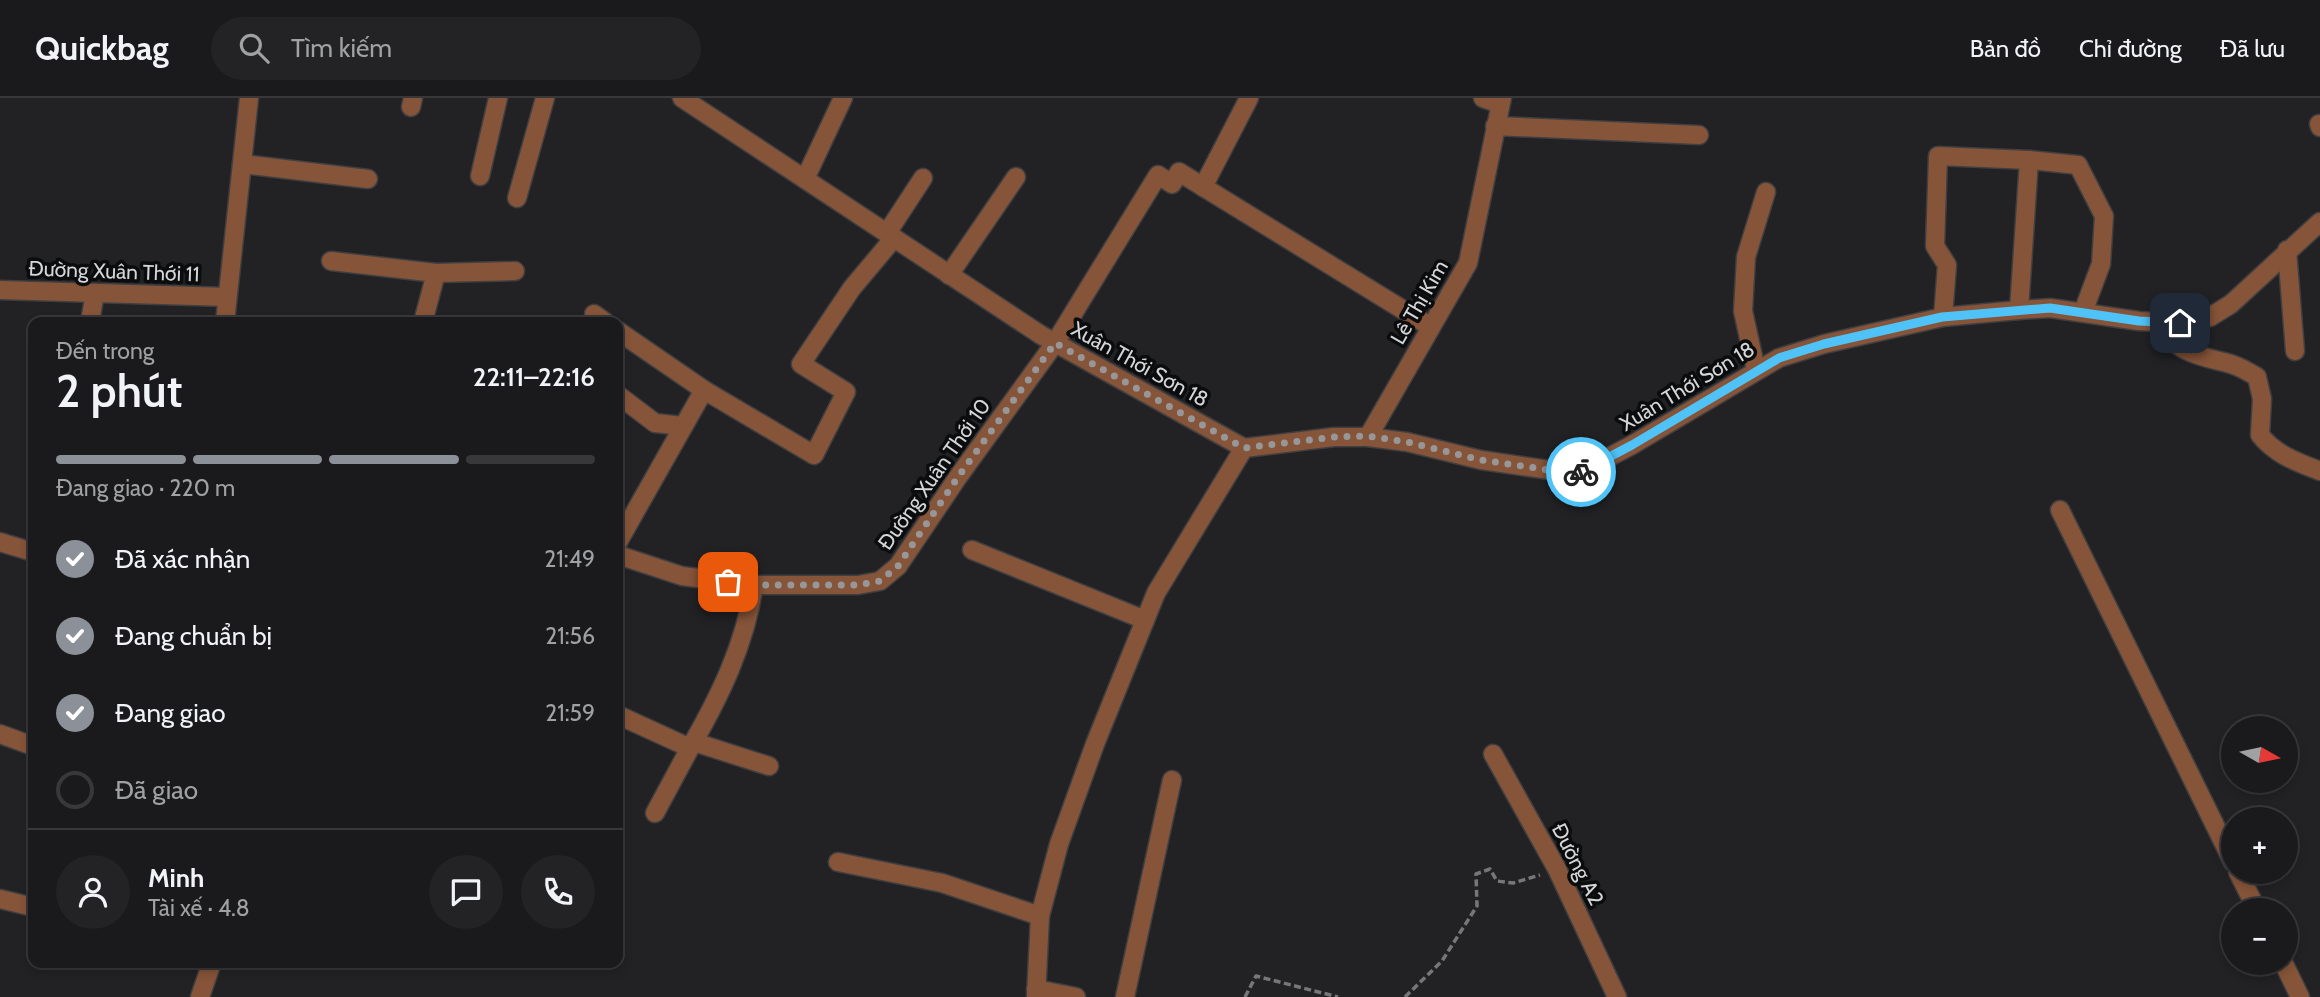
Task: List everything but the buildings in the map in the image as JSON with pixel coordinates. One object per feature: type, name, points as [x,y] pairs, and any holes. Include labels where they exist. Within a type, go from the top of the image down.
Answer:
[{"type":"street","points":[[225,317],[249,98]]},
{"type":"street","points":[[481,176],[498,98]]},
{"type":"street","points":[[517,198],[545,98]]},
{"type":"street","name":"Xuân Thới Sơn 18","points":[[682,98],[1055,343],[1244,448],[1334,437],[1368,436],[1407,442],[1481,460],[1577,474],[1632,445],[1756,370],[1779,358],[1824,344],[1942,317],[2019,310],[2050,308],[2180,323],[2210,317],[2231,304],[2320,222]]},
{"type":"street","points":[[805,179],[843,98]]},
{"type":"street","points":[[1249,98],[1203,187],[1431,327]]},
{"type":"street","name":"Lê Thị Kim","points":[[1368,436],[1468,263],[1495,126],[1495,100]]},
{"type":"street","points":[[1495,126],[1699,135]]},
{"type":"street","points":[[1942,317],[1947,265],[1935,246],[1938,156],[2078,165],[2104,216],[2101,264],[2083,312]]},
{"type":"street","points":[[2019,310],[2029,160]]},
{"type":"street","points":[[242,164],[368,179]]},
{"type":"street","name":"Đường Xuân Thới 10","points":[[623,557],[682,576],[754,585],[858,585],[880,581],[898,566],[958,477],[1055,343],[1158,175],[1172,184],[1179,172],[1203,187]]},
{"type":"street","points":[[949,275],[1016,177]]},
{"type":"street","points":[[623,334],[704,390],[814,455],[846,392],[801,365],[890,236],[923,178]]},
{"type":"street","points":[[1756,370],[1743,310],[1746,257],[1766,192]]},
{"type":"street","points":[[2287,250],[2295,351]]},
{"type":"street","points":[[331,261],[436,273],[515,271]]},
{"type":"street","points":[[424,317],[436,273]]},
{"type":"street","name":"Đường Xuân Thới 11","points":[[0,290],[227,298]]},
{"type":"street","points":[[91,317],[95,293]]},
{"type":"street","points":[[2164,322],[2166,335],[2176,344],[2196,355],[2235,365],[2257,377],[2262,399],[2260,435],[2270,448],[2290,460],[2320,471]]},
{"type":"street","points":[[623,533],[704,390]]},
{"type":"street","points":[[623,399],[655,422],[683,426]]},
{"type":"street","points":[[1076,997],[1036,993],[1040,916],[1059,844],[1095,744],[1156,593],[1244,448]]},
{"type":"street","points":[[2060,510],[2221,838]]},
{"type":"street","points":[[0,542],[28,550]]},
{"type":"street","points":[[972,550],[1145,620]]},
{"type":"street","points":[[655,813],[717,701],[743,640],[754,585]]},
{"type":"street","points":[[623,717],[692,745],[769,766]]},
{"type":"street","points":[[0,734],[28,744]]},
{"type":"street","name":"Đường A2","points":[[1493,754],[1557,869],[1617,997]]},
{"type":"street","points":[[1125,997],[1172,780]]},
{"type":"street","points":[[838,862],[942,883],[1040,916]]},
{"type":"street","points":[[0,899],[28,906]]},
{"type":"street","points":[[200,997],[210,968]]},
{"type":"street","points":[[2289,975],[2300,997]]},
{"type":"path","points":[[1405,997],[1442,961],[1478,906],[1476,874],[1490,869],[1497,881],[1513,883],[1557,869]]},
{"type":"path","points":[[1245,997],[1256,976],[1338,997]]},
{"type":"way so far","points":[[728,582],[754,585],[858,585],[880,581],[898,566],[958,477],[1055,343],[1244,448],[1334,437],[1368,436],[1407,442],[1481,460],[1577,474],[1581,472]]},
{"type":"route","points":[[1581,472],[1779,358],[1891,327],[1942,317],[2050,308],[2139,321],[2180,323]]}]
